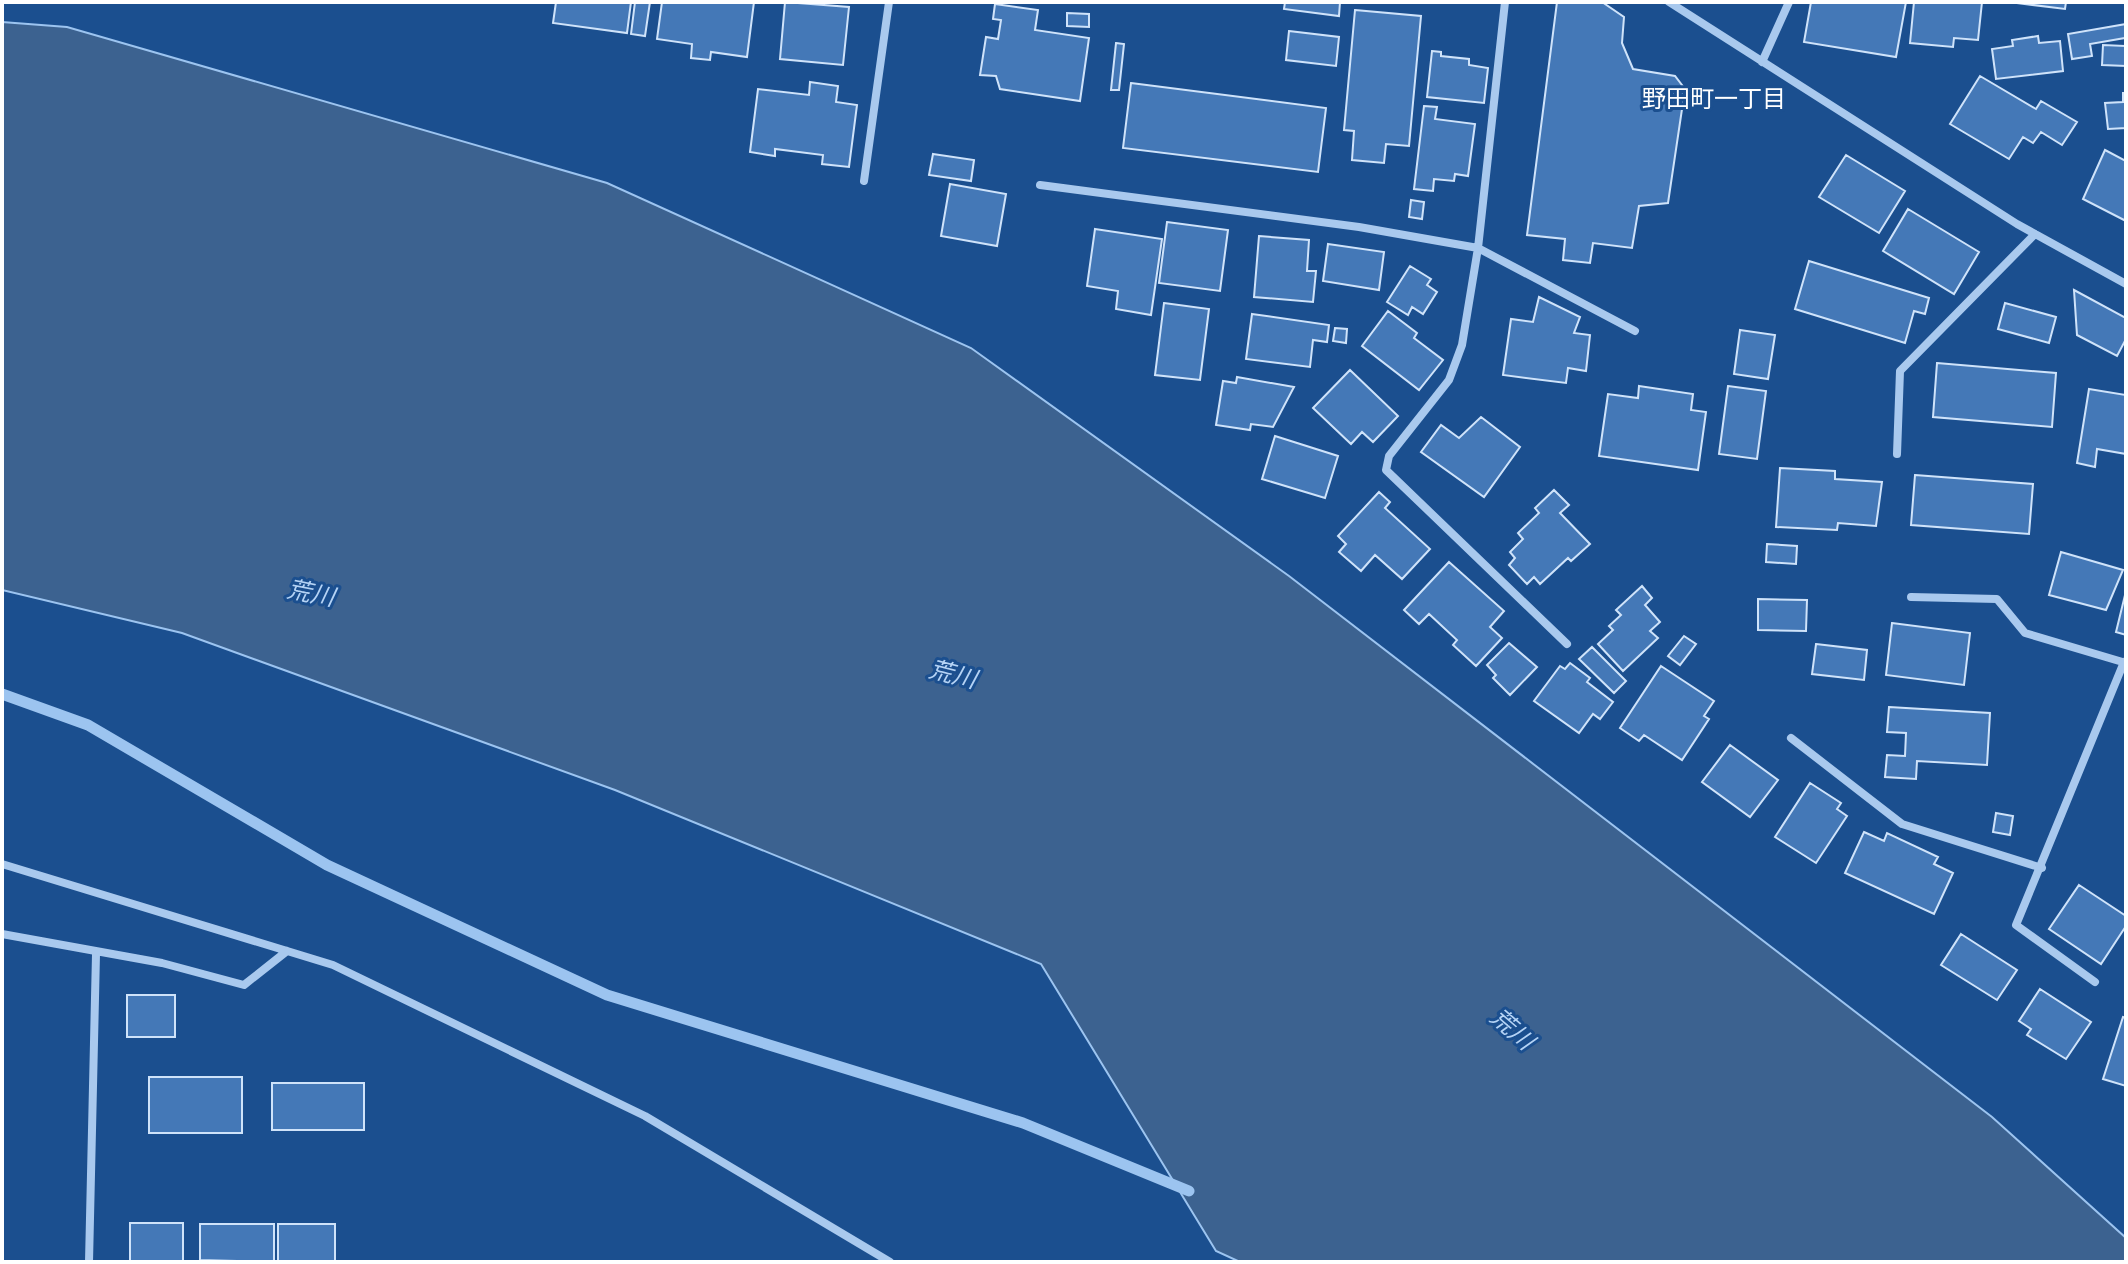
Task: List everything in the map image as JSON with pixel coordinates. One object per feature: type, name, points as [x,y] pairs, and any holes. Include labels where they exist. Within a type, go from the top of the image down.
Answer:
[{"type":"street","points":[[864,181],[889,2]]},
{"type":"street","points":[[1505,2],[1478,248],[1462,345],[1449,380],[1389,456],[1386,470],[1567,644]]},
{"type":"street","points":[[1669,2],[2035,234],[2126,284]]},
{"type":"street","points":[[1762,62],[1789,2]]},
{"type":"street","points":[[1040,185],[1359,227],[1478,248],[1635,331]]},
{"type":"street","points":[[1897,454],[1900,371],[2035,234]]},
{"type":"street","points":[[1911,597],[1997,599],[2025,633],[2125,662],[2016,925],[2095,982]]},
{"type":"street","points":[[1791,738],[1902,824],[2042,868]]},
{"type":"street","points":[[2,864],[333,965],[645,1116],[890,1262]]},
{"type":"street","points":[[2,934],[96,954],[162,963],[244,985],[287,951]]},
{"type":"street","points":[[89,1262],[96,954]]},
{"type":"water","name":"荒川","points":[[2,22],[67,27],[607,183],[971,348],[1289,576],[1992,1117],[2126,1238],[2126,1262],[1240,1262],[1216,1251],[1041,964],[615,790],[182,633],[2,590]]},
{"type":"building","points":[[556,2],[631,2],[627,33],[553,23]]},
{"type":"building","points":[[635,2],[650,2],[645,36],[631,34]]},
{"type":"building","points":[[662,2],[754,2],[747,57],[711,52],[710,60],[691,58],[692,44],[657,39]]},
{"type":"building","points":[[785,2],[849,7],[843,65],[780,59]]},
{"type":"building","points":[[1285,2],[1340,2],[1339,16],[1284,9]]},
{"type":"building","points":[[1557,2],[1602,2],[1624,17],[1622,43],[1633,69],[1675,76],[1685,89],[1668,203],[1639,206],[1632,248],[1593,243],[1590,263],[1563,260],[1565,239],[1527,235]]},
{"type":"building","points":[[1811,2],[1906,2],[1896,57],[1804,42]]},
{"type":"building","points":[[1914,2],[1982,2],[1978,40],[1954,38],[1953,47],[1910,43]]},
{"type":"building","points":[[2009,2],[2066,2],[2065,9]]},
{"type":"building","points":[[995,4],[1038,10],[1035,30],[1089,38],[1080,101],[1000,89],[996,76],[980,75],[986,37],[998,39],[1001,20],[993,19]]},
{"type":"building","points":[[1355,10],[1421,16],[1409,146],[1386,144],[1384,163],[1352,160],[1354,131],[1344,130]]},
{"type":"building","points":[[1067,13],[1089,14],[1089,27],[1067,26]]},
{"type":"building","points":[[2126,24],[2126,66],[2102,65],[2103,45],[2125,46],[2125,38],[2090,44],[2092,56],[2072,59],[2068,34]]},
{"type":"building","points":[[1289,31],[1339,37],[1336,66],[1286,60]]},
{"type":"building","points":[[2038,36],[2039,43],[2060,41],[2063,71],[1996,79],[1992,49],[2013,46],[2012,40]]},
{"type":"building","points":[[1116,43],[1124,44],[1119,90],[1111,90]]},
{"type":"building","points":[[1432,51],[1441,52],[1441,56],[1469,59],[1469,65],[1488,68],[1484,103],[1427,97]]},
{"type":"building","points":[[1980,76],[2036,109],[2041,101],[2077,122],[2062,145],[2041,132],[2033,143],[2023,137],[2009,159],[1950,124]]},
{"type":"building","points":[[810,82],[838,86],[836,102],[857,105],[849,167],[822,164],[823,155],[775,149],[775,156],[750,152],[758,89],[809,95]]},
{"type":"building","points":[[1131,83],[1326,108],[1318,172],[1123,148]]},
{"type":"building","points":[[2123,93],[2126,93],[2126,128],[2108,129],[2105,103],[2123,102]]},
{"type":"building","points":[[1424,106],[1437,107],[1435,119],[1475,124],[1468,176],[1455,174],[1454,181],[1434,179],[1433,191],[1414,189]]},
{"type":"building","points":[[2105,150],[2126,161],[2126,221],[2083,199]]},
{"type":"building","points":[[933,154],[974,160],[971,181],[929,175]]},
{"type":"building","points":[[1846,155],[1905,191],[1879,233],[1819,197]]},
{"type":"building","points":[[950,184],[1006,194],[997,246],[941,236]]},
{"type":"building","points":[[1411,200],[1424,202],[1422,219],[1409,217]]},
{"type":"building","points":[[1908,209],[1979,252],[1954,294],[1883,251]]},
{"type":"building","points":[[1167,222],[1228,230],[1220,291],[1159,283]]},
{"type":"building","points":[[1095,229],[1162,239],[1151,315],[1116,309],[1118,291],[1087,286]]},
{"type":"building","points":[[1259,236],[1309,240],[1307,271],[1316,271],[1313,302],[1254,297]]},
{"type":"building","points":[[1328,244],[1384,252],[1379,290],[1323,281]]},
{"type":"building","points":[[1809,261],[1929,298],[1925,314],[1914,311],[1905,343],[1795,309]]},
{"type":"building","points":[[1410,266],[1431,279],[1427,285],[1437,292],[1423,314],[1412,307],[1408,315],[1387,302]]},
{"type":"building","points":[[2074,290],[2126,318],[2126,339],[2117,356],[2077,335]]},
{"type":"building","points":[[1539,297],[1580,317],[1574,333],[1590,335],[1586,371],[1568,368],[1566,383],[1503,375],[1511,319],[1533,322]]},
{"type":"building","points":[[1164,303],[1209,309],[1200,380],[1155,375]]},
{"type":"building","points":[[2005,303],[2056,317],[2049,343],[1998,329]]},
{"type":"building","points":[[1388,311],[1417,333],[1414,338],[1443,360],[1419,390],[1362,346]]},
{"type":"building","points":[[1252,314],[1329,325],[1327,342],[1313,340],[1310,367],[1246,359]]},
{"type":"building","points":[[1335,328],[1347,329],[1346,343],[1333,341]]},
{"type":"building","points":[[1740,330],[1775,335],[1768,379],[1734,374]]},
{"type":"building","points":[[1937,363],[2056,373],[2052,427],[1933,417]]},
{"type":"building","points":[[1350,370],[1398,416],[1373,442],[1362,432],[1351,444],[1313,408]]},
{"type":"building","points":[[1237,377],[1294,387],[1273,427],[1251,424],[1250,430],[1216,425],[1223,381],[1236,383]]},
{"type":"building","points":[[1639,386],[1693,394],[1691,410],[1706,412],[1698,470],[1599,456],[1608,394],[1638,398]]},
{"type":"building","points":[[1728,386],[1766,391],[1757,459],[1719,454]]},
{"type":"building","points":[[2089,389],[2126,395],[2126,454],[2097,449],[2095,467],[2077,463]]},
{"type":"building","points":[[1481,417],[1520,447],[1484,497],[1421,452],[1441,425],[1459,438]]},
{"type":"building","points":[[1275,436],[1338,456],[1325,498],[1262,479]]},
{"type":"building","points":[[1780,468],[1835,471],[1835,479],[1882,482],[1876,526],[1838,523],[1837,530],[1776,527]]},
{"type":"building","points":[[1915,475],[2033,484],[2029,534],[1911,525]]},
{"type":"building","points":[[1554,490],[1569,505],[1560,513],[1590,544],[1571,561],[1568,558],[1540,584],[1534,577],[1527,584],[1509,565],[1515,558],[1510,552],[1523,539],[1518,533],[1539,513],[1535,508]]},
{"type":"building","points":[[1379,492],[1390,502],[1385,508],[1430,549],[1402,579],[1375,555],[1361,571],[1339,552],[1346,544],[1338,536]]},
{"type":"building","points":[[1767,544],[1797,546],[1796,564],[1766,562]]},
{"type":"building","points":[[2061,552],[2123,570],[2106,610],[2049,595]]},
{"type":"building","points":[[1449,562],[1504,611],[1490,627],[1502,638],[1476,666],[1453,645],[1457,640],[1429,614],[1419,624],[1404,610]]},
{"type":"building","points":[[1642,586],[1652,598],[1645,605],[1660,622],[1650,631],[1658,638],[1623,671],[1598,644],[1613,630],[1609,626],[1621,615],[1616,610]]},
{"type":"building","points":[[2126,591],[2126,635],[2116,632]]},
{"type":"building","points":[[1758,599],[1807,600],[1806,631],[1758,630]]},
{"type":"building","points":[[1892,623],[1970,633],[1964,685],[1886,675]]},
{"type":"building","points":[[1684,636],[1696,644],[1680,665],[1668,656]]},
{"type":"building","points":[[1509,643],[1537,667],[1510,695],[1493,678],[1496,675],[1487,665]]},
{"type":"building","points":[[1816,644],[1867,650],[1864,680],[1812,674]]},
{"type":"building","points":[[1592,647],[1626,681],[1614,693],[1579,659]]},
{"type":"building","points":[[1570,663],[1590,678],[1587,682],[1613,702],[1600,719],[1593,714],[1579,733],[1534,701],[1560,666],[1565,669]]},
{"type":"building","points":[[1661,666],[1714,701],[1704,716],[1709,719],[1682,760],[1644,735],[1639,741],[1620,728]]},
{"type":"building","points":[[1889,707],[1990,713],[1987,765],[1917,761],[1916,779],[1885,777],[1887,755],[1905,756],[1906,733],[1887,732]]},
{"type":"building","points":[[1730,745],[1778,780],[1750,817],[1702,782]]},
{"type":"building","points":[[1810,783],[1841,803],[1837,809],[1847,816],[1816,863],[1775,837]]},
{"type":"building","points":[[1996,813],[2013,816],[2010,835],[1993,832]]},
{"type":"building","points":[[1864,832],[1884,841],[1887,833],[1938,857],[1934,864],[1953,873],[1934,914],[1845,873]]},
{"type":"building","points":[[2079,885],[2126,916],[2126,926],[2101,964],[2049,929]]},
{"type":"building","points":[[1961,934],[2017,970],[1997,1000],[1941,965]]},
{"type":"building","points":[[2040,989],[2091,1022],[2066,1059],[2027,1035],[2031,1029],[2019,1021]]},
{"type":"building","points":[[127,995],[175,995],[175,1037],[127,1037]]},
{"type":"building","points":[[2123,1017],[2126,1018],[2126,1086],[2103,1079]]},
{"type":"building","points":[[149,1077],[242,1077],[242,1133],[149,1133]]},
{"type":"building","points":[[272,1083],[364,1083],[364,1130],[272,1130]]},
{"type":"building","points":[[130,1223],[183,1223],[183,1262],[130,1262]]},
{"type":"building","points":[[200,1224],[274,1224],[274,1262],[200,1260]]},
{"type":"building","points":[[278,1224],[335,1224],[335,1262],[278,1262]]},
{"type":"waterway","points":[[2,694],[88,725],[327,865],[607,995],[1023,1123],[1189,1191]]},
{"type":"district","name":"野田町一丁目","points":[[1714,97]]}]
